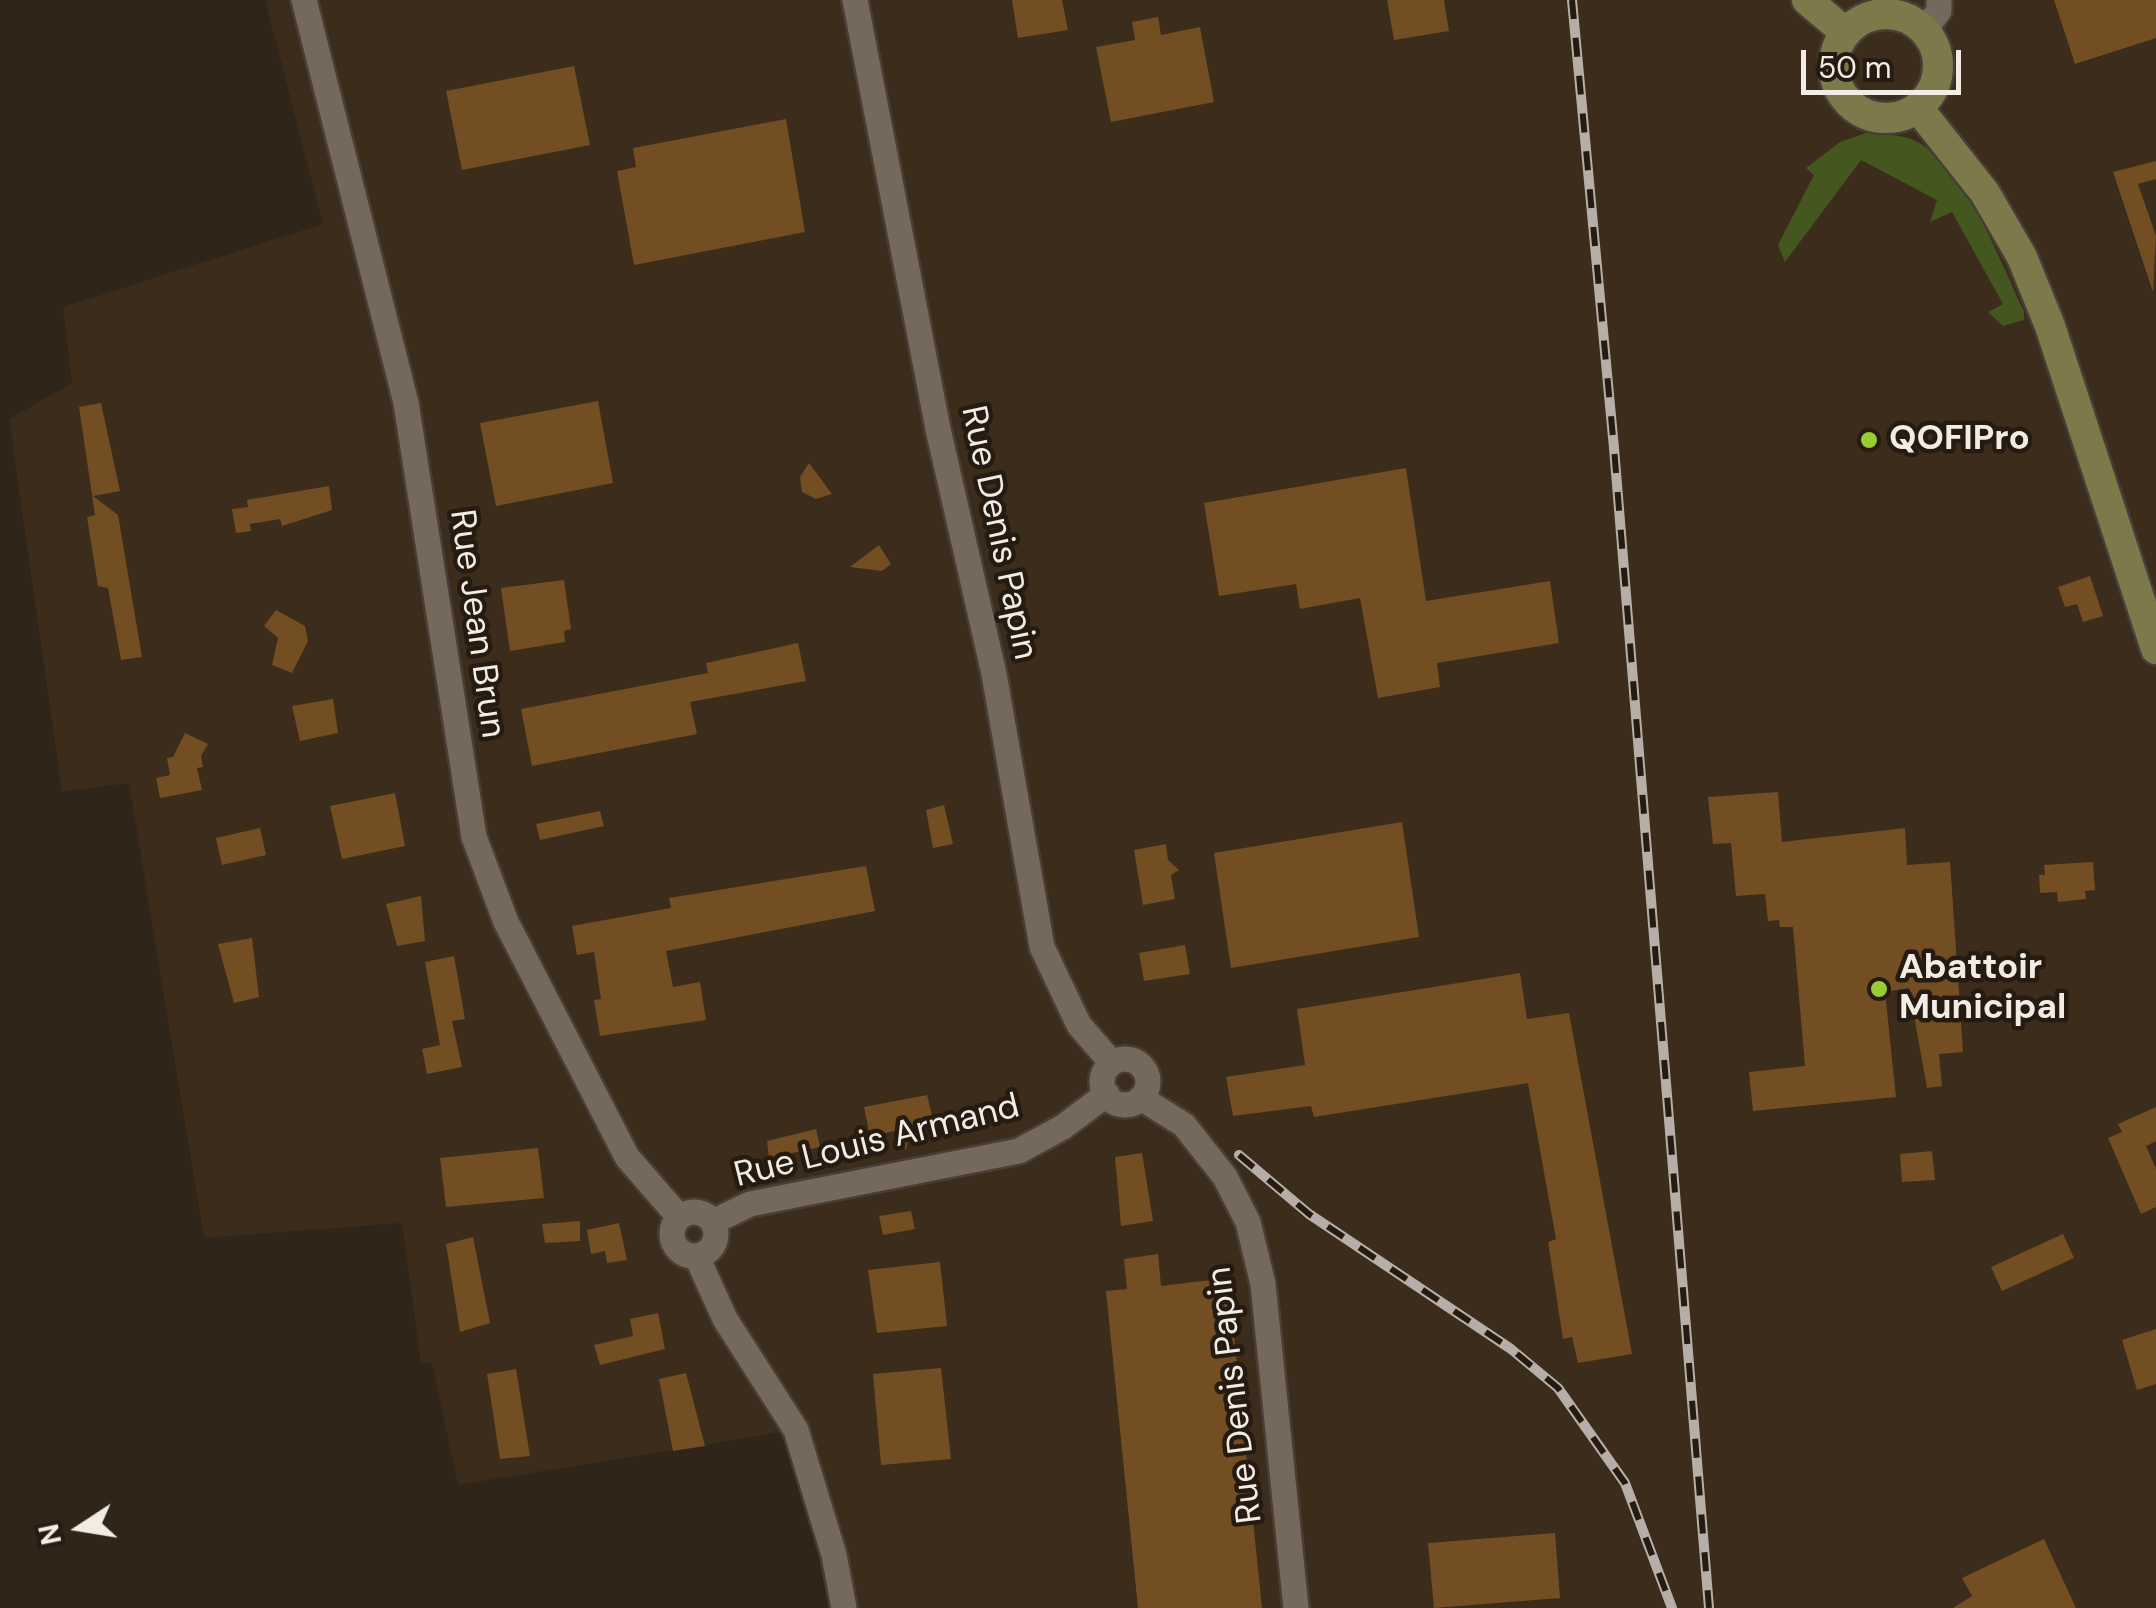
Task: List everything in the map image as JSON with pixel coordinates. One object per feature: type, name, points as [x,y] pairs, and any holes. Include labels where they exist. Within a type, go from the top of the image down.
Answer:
[{"type":"main road","points":[[1807,0],[1846,33]]},
{"type":"main road","points":[[1876,15],[1910,20],[1924,30],[1938,62],[1930,96],[1918,108],[1886,119],[1869,116],[1843,96],[1834,64],[1846,33],[1876,15]]},
{"type":"main road","points":[[1918,108],[1985,193],[2022,257],[2050,326],[2156,648]]},
{"type":"street","name":"Rue Jean Brun","points":[[304,0],[406,403],[474,837],[506,922],[627,1157],[679,1217]]},
{"type":"street","name":"Rue Denis Papin","points":[[855,0],[938,430],[994,674],[1042,947],[1079,1024],[1112,1063]]},
{"type":"street","points":[[1924,30],[1939,11],[1938,0]]},
{"type":"street","points":[[1131,1060],[1143,1068],[1148,1082],[1141,1098],[1123,1104],[1106,1094],[1103,1078],[1112,1063],[1131,1060]]},
{"type":"street","name":"Rue Louis Armand","points":[[712,1222],[750,1204],[1019,1151],[1106,1094]]},
{"type":"street","name":"Rue Denis Papin","points":[[1141,1098],[1184,1126],[1225,1177],[1248,1222],[1263,1284],[1296,1608]]},
{"type":"street","points":[[693,1212],[712,1222],[714,1243],[697,1257],[683,1254],[674,1244],[672,1230],[679,1217],[693,1212]]},
{"type":"street","points":[[697,1257],[724,1319],[796,1430],[844,1608]]},
{"type":"shaded area","points":[[265,0],[2156,0],[2156,1608],[840,1608],[795,1430],[458,1485],[432,1363],[421,1364],[402,1223],[204,1238],[129,783],[62,792],[9,419],[72,383],[63,307],[323,224]]},
{"type":"green space","points":[[1869,132],[1908,138],[1927,148],[1945,166],[1991,240],[2024,311],[2024,320],[2003,326],[1988,312],[2003,304],[1952,212],[1930,222],[1937,200],[1861,160],[1785,262],[1778,245],[1814,175],[1806,168],[1840,142]]},
{"type":"building","points":[[1012,0],[1062,0],[1068,30],[1018,38]]},
{"type":"building","points":[[1387,0],[1444,0],[1449,31],[1394,40]]},
{"type":"building","points":[[2054,0],[2156,0],[2156,38],[2075,64]]},
{"type":"building","points":[[1158,17],[1161,35],[1200,27],[1214,102],[1111,122],[1096,47],[1135,40],[1132,22]]},
{"type":"building","points":[[574,66],[590,145],[462,170],[446,91]]},
{"type":"building","points":[[786,119],[805,232],[634,265],[617,171],[636,167],[633,148]]},
{"type":"building","points":[[2156,161],[2156,179],[2138,184],[2156,236],[2153,292],[2113,172]]},
{"type":"building","points":[[598,401],[613,483],[496,506],[480,423]]},
{"type":"building","points":[[101,403],[120,491],[93,496],[118,515],[142,657],[121,660],[108,588],[98,586],[87,517],[95,515],[79,407]]},
{"type":"building","points":[[809,463],[832,494],[816,499],[802,492],[800,477]]},
{"type":"building","points":[[1406,468],[1426,601],[1550,581],[1559,643],[1437,663],[1440,687],[1378,698],[1360,598],[1300,609],[1296,584],[1219,596],[1204,503]]},
{"type":"building","points":[[329,486],[332,510],[282,526],[280,519],[250,524],[251,531],[236,533],[232,509],[248,507],[247,500]]},
{"type":"building","points":[[879,545],[891,564],[882,571],[850,567]]},
{"type":"building","points":[[2090,576],[2103,616],[2083,622],[2077,604],[2065,607],[2058,587]]},
{"type":"building","points":[[564,580],[571,629],[564,631],[565,642],[510,651],[501,588]]},
{"type":"building","points":[[276,610],[305,626],[308,641],[292,673],[272,665],[278,638],[264,626]]},
{"type":"building","points":[[798,643],[806,681],[690,702],[697,734],[532,766],[521,709],[708,673],[706,663]]},
{"type":"building","points":[[333,699],[338,733],[300,741],[292,706]]},
{"type":"building","points":[[185,733],[208,744],[201,756],[203,767],[197,768],[202,790],[160,798],[156,778],[170,775],[167,758],[173,757]]},
{"type":"building","name":"Abattoir Municipal","points":[[1778,792],[1782,842],[1905,828],[1907,865],[1950,862],[1963,1052],[1939,1054],[1942,1086],[1927,1088],[1909,988],[1885,992],[1896,1097],[1753,1111],[1749,1072],[1805,1066],[1793,927],[1780,927],[1779,920],[1768,921],[1765,894],[1736,896],[1731,843],[1713,844],[1708,797]]},
{"type":"building","points":[[395,793],[405,846],[342,859],[330,806]]},
{"type":"building","points":[[944,805],[953,844],[933,848],[926,810]]},
{"type":"building","points":[[600,811],[604,826],[540,840],[536,824]]},
{"type":"building","points":[[1402,822],[1419,937],[1231,968],[1214,853]]},
{"type":"building","points":[[260,828],[266,855],[222,865],[216,838]]},
{"type":"building","points":[[1166,844],[1168,860],[1179,870],[1171,875],[1175,899],[1143,905],[1134,850]]},
{"type":"building","points":[[2093,862],[2095,890],[2085,891],[2086,899],[2058,902],[2057,892],[2040,893],[2039,875],[2045,875],[2044,865]]},
{"type":"building","points":[[866,866],[875,911],[666,951],[673,987],[700,982],[706,1020],[600,1036],[594,1000],[601,999],[594,952],[577,955],[572,926],[671,908],[669,898]]},
{"type":"building","points":[[421,896],[425,941],[397,946],[386,904]]},
{"type":"building","points":[[252,938],[259,997],[234,1003],[218,944]]},
{"type":"building","points":[[1185,945],[1190,974],[1144,981],[1139,953]]},
{"type":"building","points":[[454,956],[465,1019],[452,1021],[462,1067],[427,1074],[422,1049],[440,1045],[425,962]]},
{"type":"building","points":[[1520,973],[1527,1019],[1569,1013],[1632,1354],[1578,1363],[1572,1337],[1563,1339],[1548,1242],[1556,1239],[1528,1083],[1314,1117],[1311,1106],[1233,1116],[1226,1077],[1305,1065],[1297,1009]]},
{"type":"building","points":[[927,1095],[934,1124],[910,1130],[906,1150],[895,1131],[870,1136],[864,1107]]},
{"type":"building","points":[[2156,1107],[2156,1141],[2146,1146],[2156,1169],[2156,1207],[2141,1214],[2108,1138],[2122,1132],[2118,1124]]},
{"type":"building","points":[[816,1129],[820,1147],[769,1158],[767,1141]]},
{"type":"building","points":[[538,1148],[544,1198],[446,1207],[440,1158]]},
{"type":"building","points":[[1932,1151],[1935,1180],[1902,1182],[1900,1154]]},
{"type":"building","points":[[1142,1153],[1153,1221],[1121,1226],[1115,1157]]},
{"type":"building","points":[[911,1211],[915,1229],[883,1235],[879,1216]]},
{"type":"building","points":[[580,1221],[580,1241],[545,1243],[542,1224]]},
{"type":"building","points":[[619,1223],[627,1260],[607,1263],[605,1251],[591,1254],[587,1230]]},
{"type":"building","points":[[2063,1234],[2074,1258],[2002,1291],[1991,1267]]},
{"type":"building","points":[[473,1237],[490,1323],[460,1332],[446,1244]]},
{"type":"building","points":[[1158,1254],[1161,1286],[1228,1278],[1262,1608],[1138,1608],[1106,1291],[1127,1289],[1124,1259]]},
{"type":"building","points":[[940,1262],[947,1326],[877,1333],[868,1270]]},
{"type":"building","points":[[658,1313],[665,1349],[600,1365],[594,1345],[633,1336],[630,1319]]},
{"type":"building","points":[[2156,1329],[2156,1384],[2137,1390],[2122,1340]]},
{"type":"building","points":[[941,1368],[951,1459],[881,1465],[873,1374]]},
{"type":"building","points":[[516,1369],[530,1456],[500,1459],[487,1374]]},
{"type":"building","points":[[686,1373],[705,1446],[673,1451],[659,1379]]},
{"type":"building","points":[[1555,1533],[1560,1598],[1434,1608],[1428,1543]]},
{"type":"building","points":[[2044,1539],[2076,1608],[1953,1608],[1972,1596],[1962,1578]]},
{"type":"railway","points":[[1572,0],[1614,448],[1709,1608]]},
{"type":"railway","points":[[1239,1155],[1309,1214],[1511,1349],[1558,1388],[1625,1483],[1672,1608]]},
{"type":"place","name":"QOFIPro","points":[[1869,440]]},
{"type":"place","name":"Abattoir Municipal","points":[[1879,989]]}]
